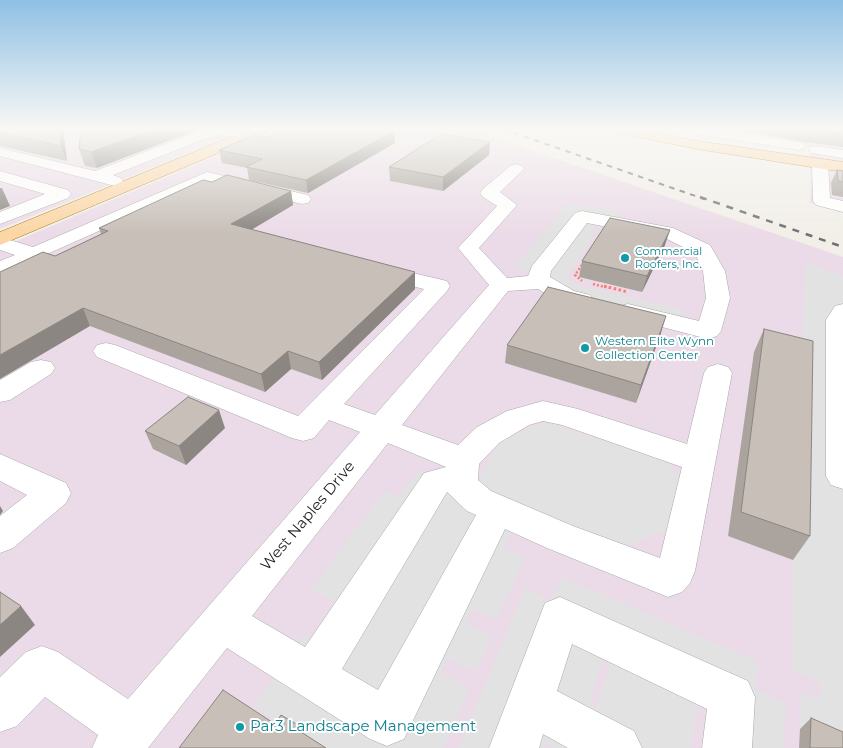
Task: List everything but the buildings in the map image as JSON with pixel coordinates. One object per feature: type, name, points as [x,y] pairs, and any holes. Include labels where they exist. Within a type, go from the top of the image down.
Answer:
[{"type":"main road","points":[[0,241],[182,164]]},
{"type":"main road","points":[[824,164],[843,167]]},
{"type":"street","points":[[48,164],[132,185]]},
{"type":"street","points":[[97,176],[128,164]]},
{"type":"street","points":[[819,164],[822,201],[843,207]]},
{"type":"street","points":[[820,164],[843,178]]},
{"type":"street","points":[[172,168],[302,199]]},
{"type":"street","points":[[516,169],[489,193],[508,205],[468,248],[501,286],[542,282],[566,296],[708,331],[718,298],[714,271],[703,249],[697,244],[672,234],[582,216],[540,271],[539,278],[542,282]]},
{"type":"street","points":[[0,176],[62,194],[0,218]]},
{"type":"street","points":[[0,269],[207,177]]},
{"type":"street","points":[[97,199],[137,209]]},
{"type":"street","points":[[0,241],[34,254]]},
{"type":"street","points":[[106,351],[303,430],[439,286],[354,264]]},
{"type":"street","name":"West Naples Drive","points":[[124,739],[501,286]]},
{"type":"street","points":[[843,311],[838,320],[843,476]]},
{"type":"street","points":[[0,393],[41,368]]},
{"type":"street","points":[[462,468],[461,485],[479,501],[618,561],[668,579],[676,572],[718,373]]},
{"type":"street","points":[[324,407],[381,428],[462,468]]},
{"type":"street","points":[[312,676],[436,482],[462,468],[488,434],[518,418],[543,411],[567,416],[699,460]]},
{"type":"street","points":[[0,466],[54,493],[0,536]]},
{"type":"street","points":[[221,622],[387,722],[497,509]]},
{"type":"street","points":[[514,748],[560,617],[732,697],[727,748]]},
{"type":"street","points":[[0,709],[42,668],[124,739]]},
{"type":"street","points":[[530,702],[617,748]]},
{"type":"path","points":[[585,261],[576,275],[582,281],[637,294]]},
{"type":"shaded area","points":[[0,164],[161,164],[0,229]]},
{"type":"shaded area","points":[[197,164],[571,164],[843,257],[843,748],[0,748],[0,248]]},
{"type":"shaded area","points":[[811,164],[843,164],[843,213],[810,203]]},
{"type":"shaded area","points":[[568,203],[620,213],[610,229],[597,226],[593,228],[592,230],[598,231],[567,277],[567,280],[578,285],[685,310],[676,332],[552,300],[555,296],[542,293],[526,272],[515,266]]},
{"type":"shaded area","points":[[805,262],[843,276],[843,748],[800,729],[801,692],[820,700],[821,683],[792,671],[793,560]]},
{"type":"shaded area","points":[[544,422],[662,459],[684,480],[672,528],[618,549],[484,496],[480,478],[498,443]]},
{"type":"shaded area","points":[[418,471],[512,531],[504,548],[525,558],[496,619],[478,611],[468,614],[467,621],[470,625],[491,636],[476,672],[448,658],[441,673],[469,688],[443,748],[318,748],[253,707],[304,635],[316,638],[332,610],[333,601],[311,590],[384,491],[399,497]]},
{"type":"shaded area","points":[[562,577],[759,662],[756,689],[786,703],[784,748],[702,748],[707,708],[698,704],[691,748],[554,748],[546,744],[545,748],[459,748],[525,588],[552,601]],"holes":[[[604,655],[610,662],[597,707],[595,708],[591,706],[590,702]]]},
{"type":"railway","points":[[603,164],[704,199]]},
{"type":"railway","points":[[700,197],[843,247]]},
{"type":"place","name":"Commercial Roofers, Inc.","points":[[625,258]]},
{"type":"place","name":"Western Elite Wynn Collection Center","points":[[585,348]]},
{"type":"place","name":"Par3 Landscape Management","points":[[240,727]]}]
